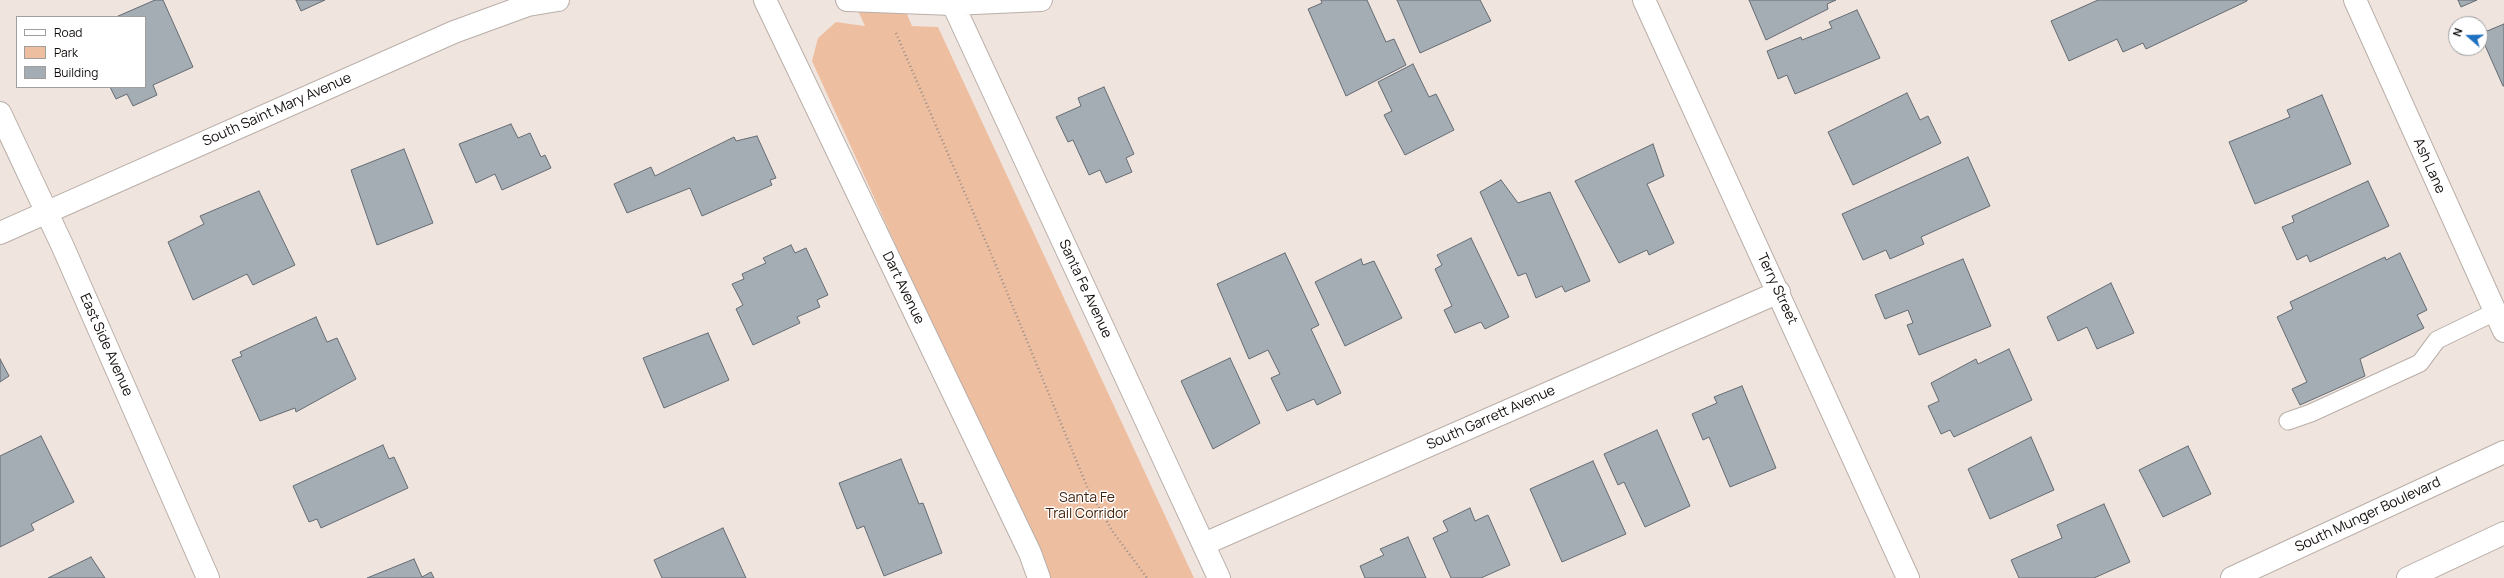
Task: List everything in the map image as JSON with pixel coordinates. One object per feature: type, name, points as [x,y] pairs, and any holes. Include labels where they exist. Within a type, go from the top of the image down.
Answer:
[{"type":"street","name":"South Saint Mary Avenue","points":[[0,233],[454,32],[528,5],[558,0]]},
{"type":"street","name":"Dart Avenue","points":[[765,0],[1027,546],[1039,578]]},
{"type":"street","points":[[847,0],[952,2],[1041,0]]},
{"type":"street","name":"Terry Street","points":[[1644,0],[1779,292],[1908,578]]},
{"type":"street","name":"Ash Lane","points":[[2355,0],[2500,322]]},
{"type":"street","name":"Santa Fe Avenue","points":[[952,2],[1219,578]]},
{"type":"street","name":"East Side Avenue","points":[[0,113],[66,254],[208,578]]},
{"type":"street","name":"South Garrett Avenue","points":[[1204,544],[1779,292]]},
{"type":"street","name":"South Munger Boulevard","points":[[2232,578],[2504,452]]},
{"type":"street","points":[[2408,578],[2504,534]]},
{"type":"lane","points":[[2288,421],[2311,413],[2420,363],[2437,340],[2500,322]]},
{"type":"path","points":[[894,28],[992,256],[1069,448],[1088,489],[1114,532],[1147,578]]},
{"type":"green space","name":"Santa Fe Trail Corridor","points":[[853,0],[901,0],[912,26],[938,27],[1194,578],[1047,578],[812,61],[818,38],[836,22],[865,26]]},
{"type":"building","points":[[155,0],[163,0],[193,67],[153,85],[157,95],[133,106],[127,94],[116,99],[110,88],[146,88],[146,16],[118,16]]},
{"type":"building","points":[[296,0],[325,0],[301,11]]},
{"type":"building","points":[[1321,0],[1367,0],[1386,42],[1394,39],[1406,65],[1346,96],[1308,9],[1322,3]]},
{"type":"building","points":[[1397,0],[1480,0],[1491,21],[1420,53]]},
{"type":"building","points":[[1749,0],[1836,0],[1827,4],[1828,9],[1766,40]]},
{"type":"building","points":[[2098,0],[2247,1],[2146,49],[2143,43],[2123,52],[2117,39],[2069,61],[2051,21]]},
{"type":"building","points":[[2458,0],[2477,0],[2461,7]]},
{"type":"building","points":[[1857,10],[1880,58],[1795,94],[1787,75],[1778,79],[1767,51],[1801,37],[1802,40],[1832,28],[1829,22]]},
{"type":"building","points":[[2504,24],[2504,86],[2488,52],[2488,31]]},
{"type":"building","points":[[1413,64],[1429,97],[1436,94],[1454,130],[1405,155],[1384,115],[1392,111],[1378,82]]},
{"type":"building","points":[[1104,87],[1134,154],[1126,158],[1132,172],[1106,183],[1100,170],[1089,175],[1073,140],[1068,142],[1056,117],[1081,106],[1078,98]]},
{"type":"building","points":[[1907,93],[1920,120],[1928,116],[1941,143],[1853,185],[1828,132]]},
{"type":"building","points":[[2322,95],[2351,164],[2255,204],[2229,142],[2290,117],[2287,110]]},
{"type":"building","points":[[511,124],[518,138],[530,133],[541,157],[545,155],[551,168],[502,190],[495,174],[476,183],[459,144]]},
{"type":"building","points":[[757,136],[776,178],[770,180],[772,185],[702,216],[690,188],[627,213],[614,184],[651,167],[655,176],[734,137],[736,141]]},
{"type":"building","points":[[1653,144],[1664,176],[1647,184],[1674,243],[1649,255],[1647,250],[1619,263],[1575,181]]},
{"type":"building","points":[[404,149],[433,223],[377,245],[351,170]]},
{"type":"building","points":[[1968,157],[1990,206],[1921,237],[1924,244],[1890,259],[1886,250],[1863,260],[1842,214]]},
{"type":"building","points":[[1501,180],[1518,203],[1550,192],[1590,281],[1565,292],[1562,286],[1536,298],[1526,273],[1518,276],[1480,192]]},
{"type":"building","points":[[2368,181],[2389,226],[2310,262],[2307,255],[2297,260],[2282,227],[2294,222],[2292,216]]},
{"type":"building","points":[[259,191],[295,265],[253,285],[247,274],[193,300],[168,242],[204,224],[200,216]]},
{"type":"building","points":[[1471,238],[1509,317],[1485,329],[1481,322],[1455,333],[1444,310],[1452,306],[1435,269],[1442,265],[1437,255]]},
{"type":"building","points":[[791,245],[795,253],[806,248],[828,295],[817,300],[820,307],[797,317],[800,323],[753,345],[736,309],[743,305],[732,284],[744,279],[742,274],[766,263],[763,258]]},
{"type":"building","points":[[1285,253],[1319,325],[1311,329],[1341,393],[1317,405],[1314,399],[1287,411],[1271,378],[1280,374],[1268,350],[1249,359],[1217,284]]},
{"type":"building","points":[[2400,253],[2427,310],[2417,315],[2424,328],[2360,359],[2365,376],[2300,405],[2292,389],[2307,382],[2277,317],[2293,309],[2290,302],[2385,257],[2386,260]]},
{"type":"building","points":[[1361,259],[1363,265],[1374,261],[1402,318],[1345,346],[1315,282]]},
{"type":"building","points":[[1963,259],[1991,326],[1919,355],[1907,325],[1913,323],[1908,310],[1885,319],[1875,295]]},
{"type":"building","points":[[2111,283],[2134,333],[2097,349],[2087,327],[2058,341],[2047,317]]},
{"type":"building","points":[[316,317],[327,342],[337,338],[356,379],[296,412],[295,408],[260,421],[232,360],[242,356],[240,352]]},
{"type":"building","points":[[708,333],[729,380],[664,408],[643,358]]},
{"type":"building","points":[[2009,349],[2032,400],[1954,437],[1950,430],[1941,434],[1928,406],[1939,401],[1931,383],[1976,359],[1978,364]]},
{"type":"building","points":[[1230,358],[1260,423],[1213,449],[1181,381]]},
{"type":"building","points":[[0,359],[9,376],[0,382]]},
{"type":"building","points":[[1742,386],[1776,468],[1730,487],[1709,437],[1703,440],[1692,414],[1717,403],[1714,397]]},
{"type":"building","points":[[1657,430],[1690,506],[1645,527],[1624,482],[1618,485],[1604,454]]},
{"type":"building","points":[[41,436],[74,502],[31,524],[34,530],[0,547],[0,456]]},
{"type":"building","points":[[2031,437],[2054,490],[1990,519],[1968,469]]},
{"type":"building","points":[[383,445],[389,459],[394,457],[408,488],[321,528],[317,519],[309,522],[293,486]]},
{"type":"building","points":[[2188,446],[2211,494],[2163,517],[2139,470]]},
{"type":"building","points":[[901,459],[919,504],[923,503],[942,553],[884,576],[864,526],[857,529],[839,483]]},
{"type":"building","points":[[1593,461],[1626,534],[1562,562],[1530,489]]},
{"type":"building","points":[[2104,504],[2130,562],[2094,578],[2019,578],[2011,560],[2062,538],[2057,525]]},
{"type":"building","points":[[1470,508],[1475,521],[1488,515],[1510,565],[1481,578],[1451,578],[1433,538],[1448,531],[1443,521]]},
{"type":"building","points":[[723,528],[746,578],[662,578],[654,560]]},
{"type":"building","points":[[1408,537],[1426,578],[1365,578],[1360,566],[1384,555],[1380,549]]},
{"type":"building","points":[[91,557],[105,578],[48,578]]},
{"type":"building","points":[[414,559],[422,577],[431,572],[434,578],[367,578]]}]
